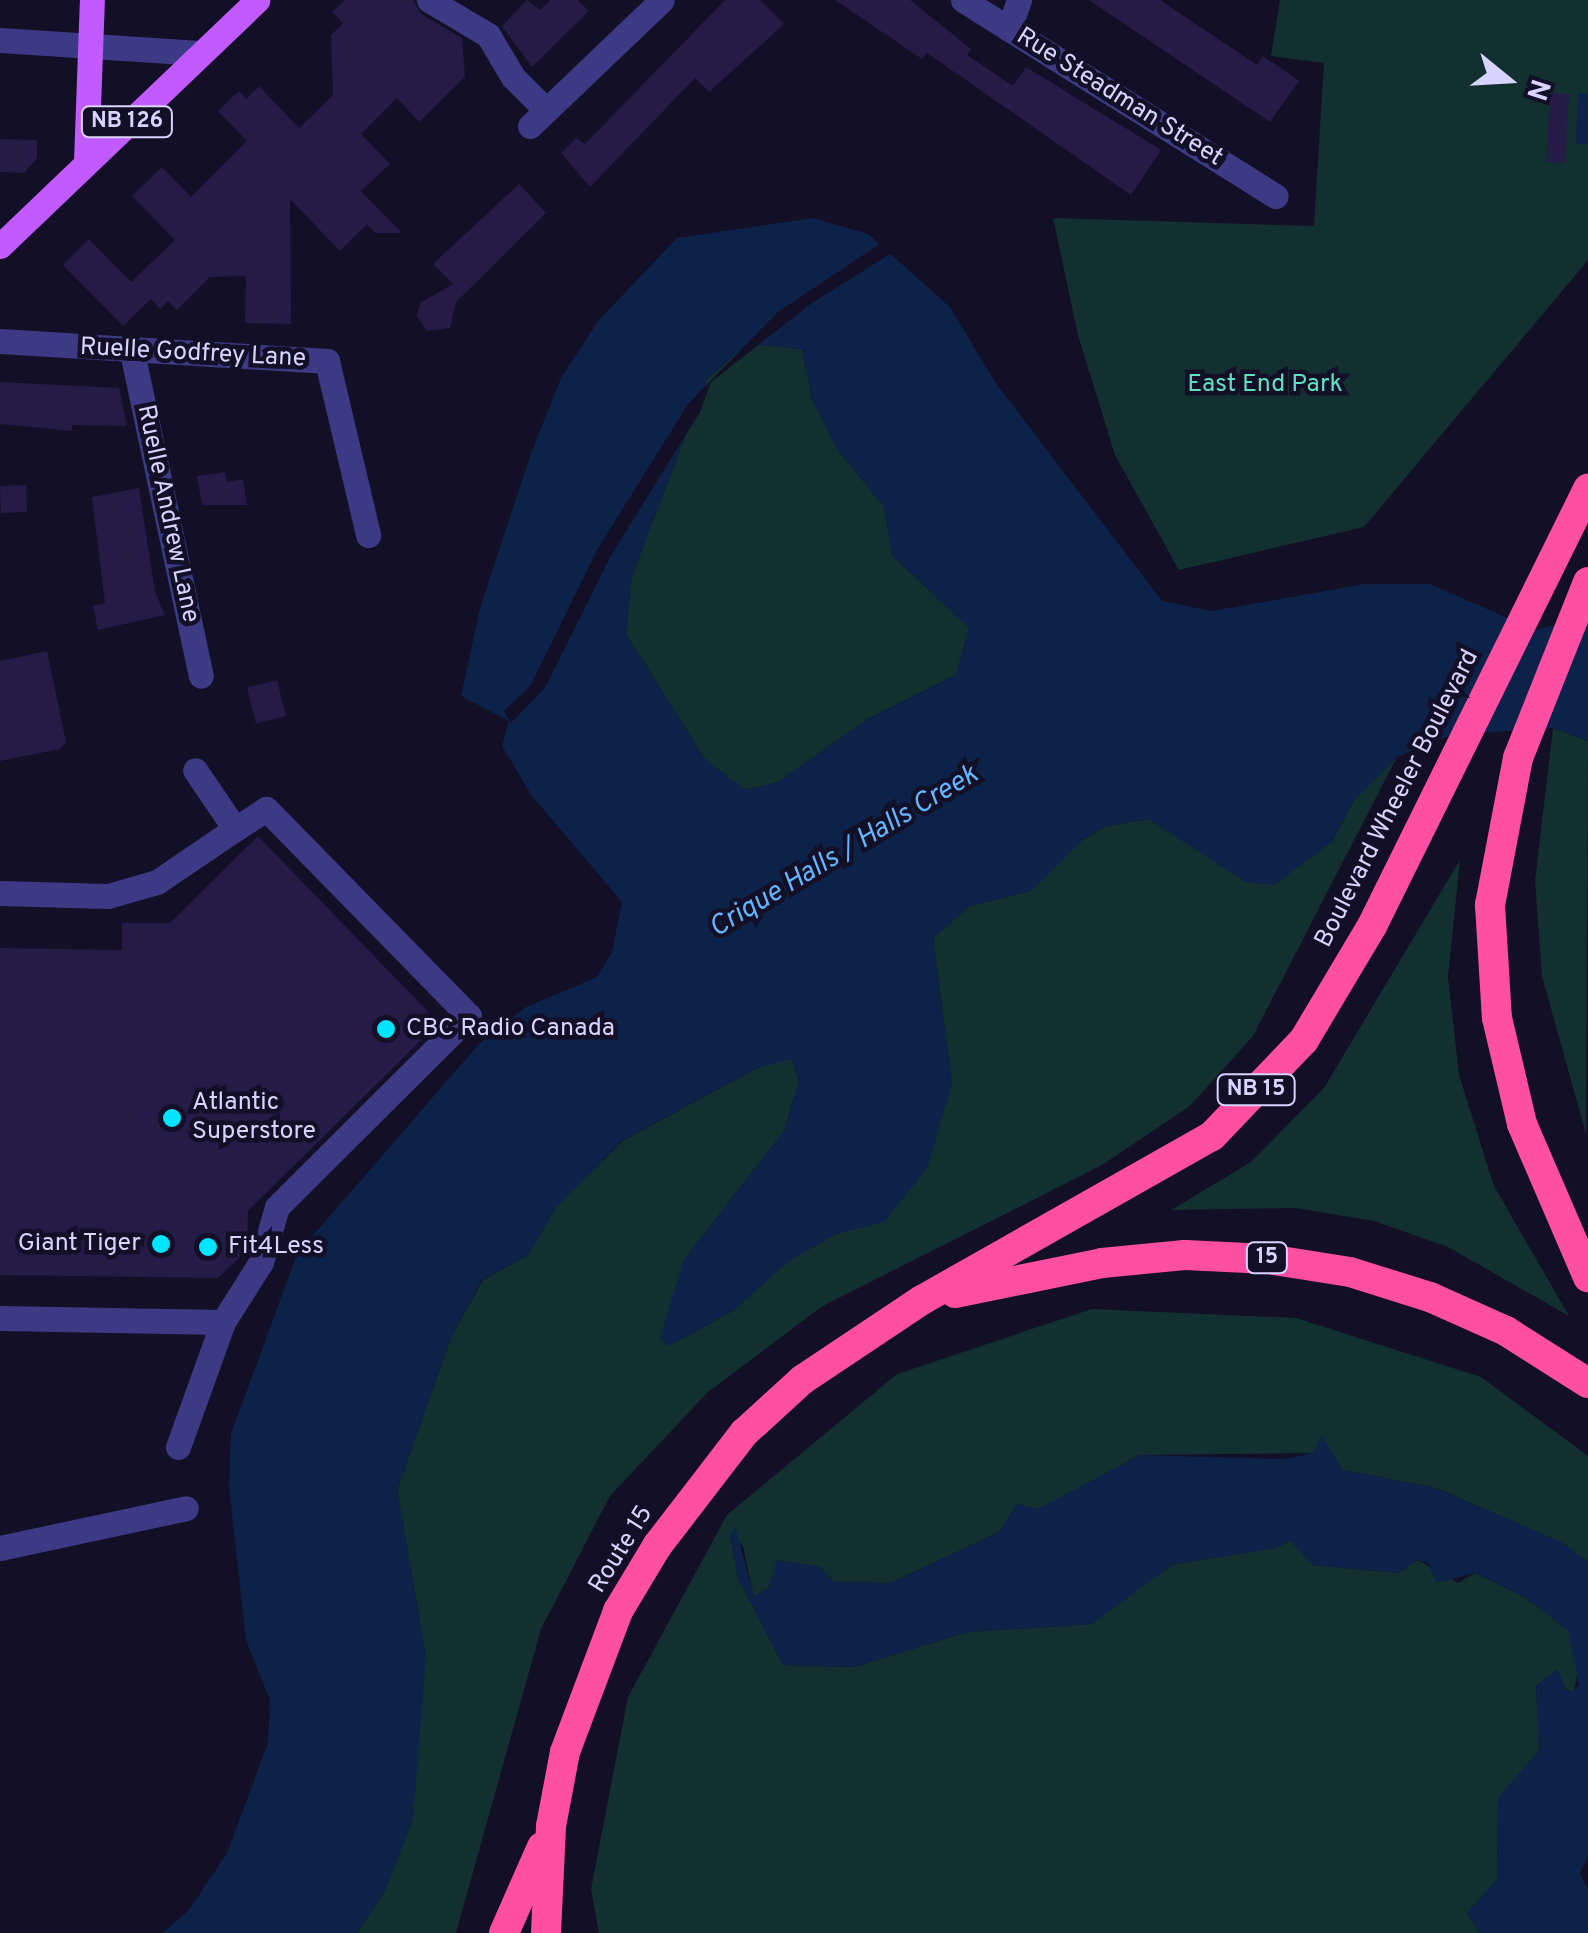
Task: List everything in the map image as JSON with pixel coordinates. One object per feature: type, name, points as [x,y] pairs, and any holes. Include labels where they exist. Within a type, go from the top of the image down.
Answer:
[{"type":"highway","name":"Boulevard Wheeler Boulevard","points":[[922,1300],[1212,1136],[1304,1040],[1372,926],[1531,596],[1588,488]]},
{"type":"highway","points":[[1582,592],[1518,758],[1490,905],[1497,1018],[1522,1124],[1588,1277]]},
{"type":"highway","name":"15","points":[[922,1300],[1102,1263],[1185,1255],[1268,1258],[1350,1272],[1430,1297],[1506,1331],[1588,1384]]},
{"type":"highway","name":"Route 15","points":[[546,1933],[551,1826],[588,1680],[656,1546],[744,1434],[787,1394],[922,1300]]},
{"type":"highway","name":"NB 15","points":[[504,1933],[551,1826]]},
{"type":"main road","points":[[86,161],[92,0]]},
{"type":"main road","name":"NB 126","points":[[0,246],[256,0]]},
{"type":"street","points":[[429,0],[488,36],[538,118],[662,0]]},
{"type":"street","name":"Rue Steadman Street","points":[[963,0],[1276,196]]},
{"type":"street","points":[[1009,29],[1019,0]]},
{"type":"street","points":[[0,40],[200,53]]},
{"type":"street","name":"Ruelle Godfrey Lane","points":[[0,342],[327,361],[368,535]]},
{"type":"street","name":"Ruelle Andrew Lane","points":[[132,352],[202,676]]},
{"type":"street","points":[[195,770],[235,830]]},
{"type":"street","points":[[0,894],[108,896],[157,882],[266,809],[469,1016],[277,1208],[262,1262],[224,1322],[178,1447]]},
{"type":"street","points":[[0,1318],[224,1322]]},
{"type":"street","points":[[0,1548],[186,1508]]},
{"type":"green space","name":"East End Park","points":[[1280,0],[1588,0],[1588,260],[1364,527],[1179,570],[1115,455],[1078,335],[1053,218],[1314,226],[1324,63],[1271,56]]},
{"type":"green space","points":[[747,343],[802,349],[812,399],[837,449],[884,507],[892,555],[969,628],[956,675],[866,720],[778,782],[745,790],[705,759],[626,634],[631,579],[707,379]]},
{"type":"green space","points":[[1553,728],[1588,741],[1586,1134],[1542,976],[1535,881]]},
{"type":"green space","points":[[1397,757],[1253,1036],[1190,1106],[1102,1165],[821,1307],[707,1393],[610,1496],[541,1629],[456,1933],[357,1933],[385,1891],[426,1656],[397,1490],[452,1335],[483,1280],[528,1255],[555,1208],[624,1140],[757,1068],[792,1058],[799,1081],[784,1131],[683,1261],[668,1346],[733,1311],[788,1261],[836,1234],[884,1221],[952,1084],[933,938],[970,906],[1031,891],[1081,841],[1106,826],[1149,819],[1246,882],[1332,842],[1354,800]]},
{"type":"green space","points":[[1460,860],[1448,977],[1459,1075],[1494,1186],[1569,1316],[1448,1247],[1374,1221],[1295,1208],[1171,1210],[1251,1162],[1324,1088]]},
{"type":"green space","points":[[1092,1309],[1296,1318],[1481,1377],[1588,1456],[1588,1562],[1561,1542],[1436,1488],[1343,1470],[1313,1453],[1140,1455],[1038,1510],[1017,1504],[999,1532],[891,1583],[834,1582],[820,1567],[778,1560],[769,1587],[754,1598],[743,1546],[730,1535],[738,1578],[783,1665],[854,1667],[968,1632],[1091,1624],[1173,1564],[1277,1548],[1290,1540],[1313,1565],[1398,1573],[1418,1560],[1458,1583],[1475,1573],[1525,1597],[1568,1630],[1579,1666],[1574,1692],[1565,1689],[1557,1670],[1536,1686],[1540,1750],[1498,1798],[1497,1880],[1467,1913],[1480,1933],[599,1933],[591,1889],[628,1697],[727,1515],[897,1374]]},
{"type":"water","points":[[1578,93],[1588,94],[1588,144],[1576,144]]},
{"type":"water","name":"Crique Halls / Halls Creek","points":[[813,218],[868,234],[950,307],[995,382],[1162,601],[1212,611],[1365,584],[1430,584],[1535,630],[1588,616],[1588,741],[1553,728],[1450,735],[1397,757],[1354,800],[1332,842],[1274,885],[1246,882],[1148,819],[1106,826],[1081,841],[1031,891],[970,906],[933,939],[952,1084],[927,1169],[884,1222],[836,1234],[789,1261],[733,1311],[668,1346],[660,1338],[683,1261],[784,1131],[799,1081],[792,1059],[757,1068],[623,1140],[556,1208],[528,1255],[482,1280],[452,1335],[397,1490],[426,1656],[413,1819],[385,1891],[357,1933],[163,1933],[189,1910],[227,1853],[268,1743],[270,1700],[246,1640],[229,1487],[231,1434],[297,1254],[479,1044],[526,1007],[597,977],[612,952],[622,902],[532,796],[502,746],[509,721],[461,696],[480,608],[531,453],[561,378],[599,320],[677,238]],"holes":[[[747,344],[802,349],[812,399],[837,449],[884,507],[892,555],[969,628],[956,675],[866,720],[778,782],[746,790],[705,759],[626,634],[631,579],[707,379]]]},
{"type":"water","points":[[1322,1435],[1343,1470],[1436,1488],[1562,1542],[1588,1562],[1588,1856],[1580,1873],[1588,1889],[1588,1933],[1480,1933],[1467,1913],[1497,1879],[1498,1798],[1539,1750],[1536,1686],[1558,1669],[1565,1689],[1574,1692],[1579,1684],[1568,1630],[1525,1597],[1475,1573],[1436,1583],[1428,1563],[1418,1560],[1398,1573],[1313,1565],[1290,1540],[1278,1548],[1173,1564],[1092,1624],[968,1632],[854,1667],[783,1665],[738,1578],[730,1535],[735,1526],[754,1597],[769,1587],[777,1560],[821,1567],[834,1582],[891,1583],[999,1532],[1017,1504],[1038,1509],[1140,1455],[1285,1459],[1313,1453]]},
{"type":"pier","points":[[884,241],[895,251],[812,303],[711,382],[700,412],[610,557],[545,688],[511,723],[504,711],[531,685],[597,550],[688,404],[778,312]]},
{"type":"building","points":[[345,0],[413,0],[421,14],[462,38],[465,77],[419,122],[397,98],[361,134],[390,164],[361,191],[402,233],[375,233],[367,224],[340,251],[290,199],[291,324],[245,323],[246,276],[210,277],[177,310],[168,301],[160,309],[151,299],[123,326],[63,265],[89,239],[131,282],[175,240],[132,196],[162,167],[191,197],[247,141],[218,111],[239,91],[246,99],[259,86],[299,128],[333,95],[331,35],[343,23],[332,12]]},
{"type":"building","points":[[527,0],[540,10],[550,0],[578,0],[589,11],[532,67],[502,26]]},
{"type":"building","points":[[725,0],[760,0],[784,24],[709,92],[695,78],[590,187],[561,153],[576,138],[585,144]]},
{"type":"building","points":[[835,0],[910,0],[971,49],[967,55],[1013,86],[1026,67],[1161,150],[1131,195],[927,53],[922,59]]},
{"type":"building","points":[[1089,0],[1160,0],[1257,65],[1263,56],[1299,81],[1270,122]]},
{"type":"building","points":[[1550,93],[1569,94],[1565,163],[1546,162]]},
{"type":"building","points":[[0,139],[37,140],[37,158],[24,173],[0,172]]},
{"type":"building","points":[[519,184],[546,213],[456,302],[450,328],[427,331],[417,316],[420,303],[453,284],[433,264]]},
{"type":"building","points":[[0,382],[119,388],[127,426],[72,425],[72,431],[0,424]]},
{"type":"building","points":[[225,472],[227,482],[243,479],[247,505],[202,505],[197,476]]},
{"type":"building","points":[[26,485],[27,512],[1,513],[0,486]]},
{"type":"building","points":[[139,488],[155,592],[165,615],[98,630],[93,606],[105,603],[92,497]]},
{"type":"building","points":[[47,651],[66,742],[60,749],[0,761],[0,661]]},
{"type":"building","points":[[277,680],[286,716],[256,723],[247,687]]},
{"type":"building","name":"Atlantic Superstore","points":[[258,836],[439,1023],[248,1211],[247,1250],[218,1278],[0,1275],[0,948],[122,950],[122,923],[170,923]]},
{"type":"place","name":"CBC Radio Canada","points":[[386,1029]]},
{"type":"place","name":"Atlantic Superstore","points":[[172,1118]]},
{"type":"place","name":"Giant Tiger","points":[[161,1244]]},
{"type":"place","name":"Fit4Less","points":[[208,1247]]}]
